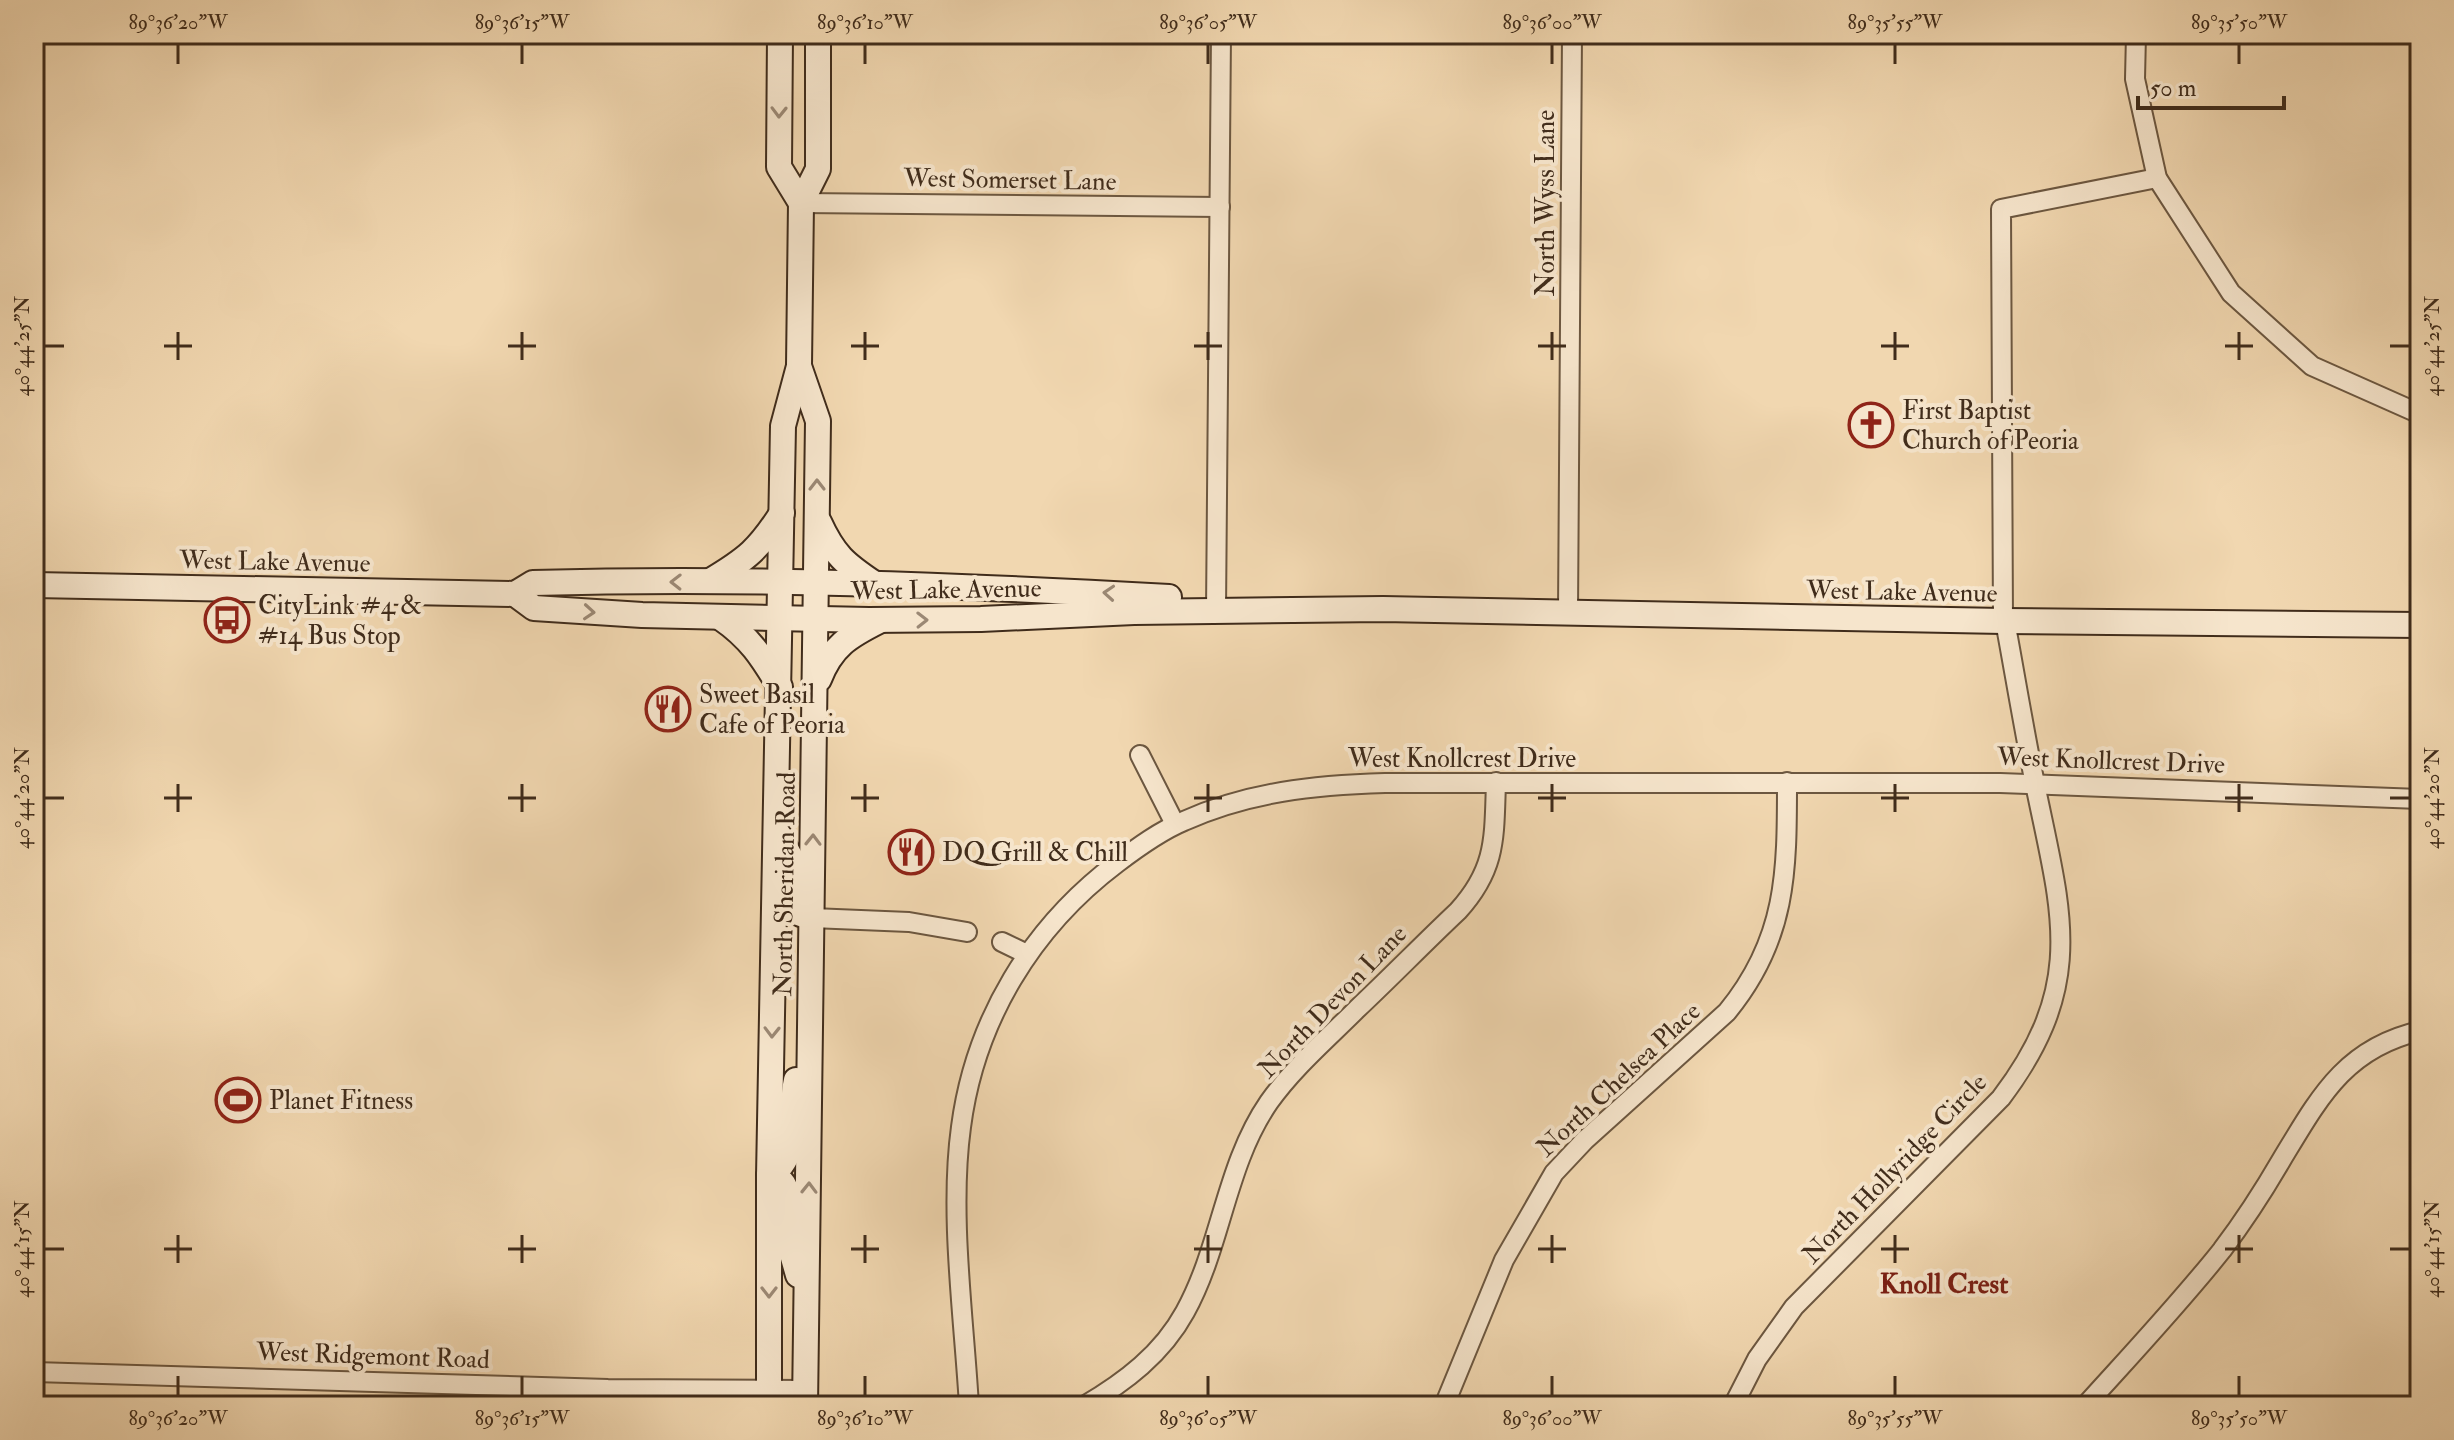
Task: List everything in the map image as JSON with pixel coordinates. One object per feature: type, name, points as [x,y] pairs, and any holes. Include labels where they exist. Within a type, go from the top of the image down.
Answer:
[{"type":"main road","points":[[780,34],[779,167],[801,203]]},
{"type":"main road","name":"North Sheridan Road","points":[[769,1398],[769,1176],[783,426],[799,366],[801,203],[818,169],[818,34]]},
{"type":"main road","name":"North Sheridan Road","points":[[799,366],[818,421],[806,1398]]},
{"type":"main road","points":[[708,582],[763,544],[782,513]]},
{"type":"main road","points":[[817,518],[831,547],[847,565],[875,584]]},
{"type":"main road","name":"West Lake Avenue","points":[[34,585],[515,594],[533,583],[782,582],[1085,592],[1216,605]]},
{"type":"main road","name":"West Lake Avenue","points":[[515,594],[534,608],[721,618],[881,620],[1216,605],[2004,621],[2420,625]]},
{"type":"main road","points":[[721,618],[743,633],[755,646],[780,687]]},
{"type":"main road","points":[[815,688],[828,656],[852,634],[881,620]]},
{"type":"main road","points":[[777,830],[792,860],[795,909],[801,915],[812,918]]},
{"type":"main road","points":[[769,1176],[783,1167],[792,1144],[794,1087],[799,1064],[811,1038]]},
{"type":"main road","points":[[769,1176],[783,1183],[789,1195],[792,1254],[807,1305]]},
{"type":"street","points":[[1216,605],[1221,34]]},
{"type":"street","name":"North Wyss Lane","points":[[1568,613],[1572,34]]},
{"type":"street","points":[[2136,34],[2135,79],[2157,178],[2231,293],[2312,366],[2420,414]]},
{"type":"street","name":"North Hollyridge Circle","points":[[1733,1406],[1757,1359],[1794,1307],[1993,1107],[2014,1081],[2034,1047],[2054,995],[2062,935],[2057,887],[2004,621],[2001,209],[2157,178]]},
{"type":"street","name":"West Somerset Lane","points":[[801,203],[1220,207]]},
{"type":"street","points":[[1140,755],[1175,824]]},
{"type":"street","name":"North Devon Lane","points":[[1084,1406],[1140,1368],[1180,1321],[1199,1282],[1239,1160],[1271,1100],[1297,1068],[1458,911],[1479,884],[1491,854],[1496,782]]},
{"type":"street","name":"North Chelsea Place","points":[[1444,1406],[1509,1250],[1554,1173],[1585,1140],[1727,1012],[1760,963],[1773,934],[1783,892],[1787,855],[1787,782]]},
{"type":"street","name":"West Knollcrest Drive","points":[[969,1406],[957,1196],[961,1128],[967,1090],[980,1045],[998,1004],[1027,954],[1059,915],[1083,891],[1135,850],[1175,824],[1257,796],[1308,787],[1374,783],[2035,783],[2420,799]]},
{"type":"street","points":[[812,918],[909,922],[967,932]]},
{"type":"street","points":[[1002,942],[1027,954]]},
{"type":"street","points":[[2085,1406],[2186,1294],[2228,1242],[2316,1102],[2333,1081],[2373,1048],[2420,1031]]},
{"type":"street","name":"West Ridgemont Road","points":[[34,1372],[610,1397],[806,1398]]},
{"type":"place","name":"First Baptist Church of Peoria","points":[[1871,425]]},
{"type":"place","name":"CityLink #4 & #14 Bus Stop","points":[[227,620]]},
{"type":"place","name":"Sweet Basil Cafe of Peoria","points":[[668,709]]},
{"type":"place","name":"DQ Grill & Chill","points":[[911,852]]},
{"type":"place","name":"Planet Fitness","points":[[238,1100]]},
{"type":"district","name":"Knoll Crest","points":[[1944,1283]]}]
